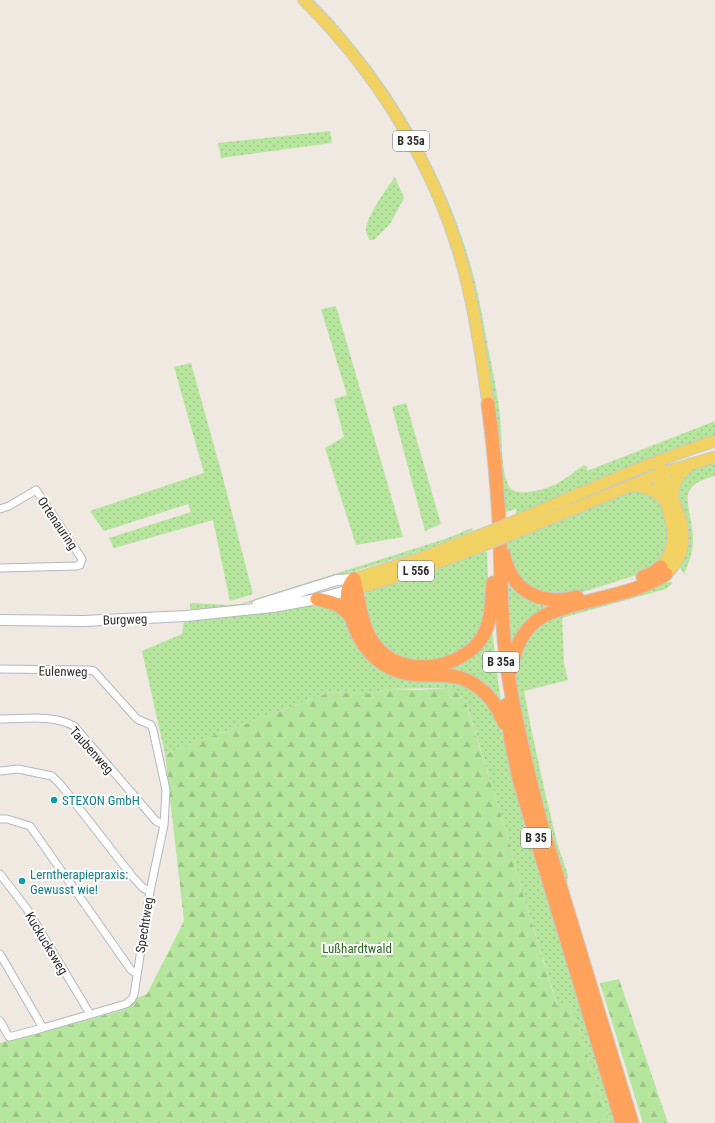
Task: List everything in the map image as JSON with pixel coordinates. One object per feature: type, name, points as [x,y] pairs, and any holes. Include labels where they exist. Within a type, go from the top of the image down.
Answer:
[{"type":"highway","name":"B 35a","points":[[488,404],[494,443],[500,540],[502,616],[511,688]]},
{"type":"highway","name":"B 35a","points":[[488,404],[487,444],[493,583],[502,675],[511,741]]},
{"type":"highway","points":[[500,540],[509,572],[514,581],[521,588],[539,598],[564,600],[664,571]]},
{"type":"highway","name":"B 35","points":[[632,1123],[541,823],[529,775],[511,688],[512,662],[516,646],[525,632],[549,613],[648,584],[664,571]]},
{"type":"highway","points":[[352,586],[368,635],[375,646],[390,658],[401,664],[428,667],[442,665],[464,656],[479,642],[488,625],[491,614],[493,583]]},
{"type":"highway","name":"B 35","points":[[352,586],[347,601],[351,618],[356,631],[367,650],[375,659],[386,666],[406,674],[449,675],[463,679],[474,684],[485,692],[493,700],[499,710],[511,741],[519,779],[540,852],[622,1123]]},
{"type":"highway","name":"B 35","points":[[317,599],[332,601],[343,608],[351,618]]},
{"type":"main road","name":"B 35a","points":[[304,0],[347,48],[386,99],[411,142],[437,194],[452,234],[473,307],[488,404]]},
{"type":"main road","name":"L 556","points":[[514,528],[656,462],[715,441]]},
{"type":"main road","name":"L 556","points":[[352,586],[421,558],[473,544],[659,474],[691,463],[715,457]]},
{"type":"main road","points":[[656,462],[668,499],[673,537],[672,547],[664,571]]},
{"type":"main road","points":[[668,499],[676,480],[691,463]]},
{"type":"main road","points":[[631,485],[649,488],[668,499]]},
{"type":"street","name":"Ortenauring","points":[[0,509],[9,506],[36,490],[82,559],[80,565],[76,566],[0,568]]},
{"type":"street","name":"Burgweg","points":[[247,609],[264,602],[337,580],[352,586]]},
{"type":"street","name":"Burgweg","points":[[1,620],[84,621],[186,616],[273,607],[317,599],[352,586]]},
{"type":"street","name":"Eulenweg","points":[[0,670],[89,670],[94,672],[137,719],[151,725]]},
{"type":"street","name":"Taubenweg","points":[[0,720],[48,719],[67,722],[74,726],[156,821],[164,825]]},
{"type":"street","name":"Spechtweg","points":[[0,1021],[9,1037],[126,1004],[134,995],[136,973],[150,891],[164,825],[166,790],[154,730],[151,725]]},
{"type":"street","points":[[0,771],[18,769],[52,776],[61,785],[136,880],[143,888],[150,891]]},
{"type":"street","points":[[0,819],[7,819],[30,826],[131,970],[136,973]]},
{"type":"street","name":"Kuckucksweg","points":[[0,874],[27,909],[90,1014]]},
{"type":"street","points":[[0,954],[43,1028]]},
{"type":"green space","points":[[310,0],[314,0],[365,58],[408,122],[444,191],[458,226],[476,286],[498,402],[505,476],[511,489],[520,492],[527,492],[552,486],[584,465],[587,467],[587,471],[715,421],[715,438],[516,517],[516,509],[502,513],[498,426],[493,396],[432,174]]},
{"type":"green space","points":[[330,131],[332,143],[221,158],[218,143]]},
{"type":"green space","points":[[395,177],[404,198],[390,224],[374,240],[369,240],[366,230],[369,218]]},
{"type":"green space","points":[[336,306],[403,537],[356,545],[325,448],[344,437],[334,399],[347,395],[321,309]]},
{"type":"green space","points":[[191,363],[253,594],[230,601],[213,520],[114,548],[109,538],[191,512],[188,504],[104,531],[90,511],[204,473],[174,367]]},
{"type":"green space","points":[[406,403],[441,524],[425,531],[392,407]]},
{"type":"green space","points":[[715,461],[715,476],[695,484],[690,489],[688,494],[693,546],[689,563],[684,574],[680,567],[677,495],[679,482],[693,468]]},
{"type":"green space","points":[[646,471],[652,471],[562,509],[598,491]]},
{"type":"green space","points":[[637,490],[659,499],[668,518],[668,554],[649,571],[570,596],[529,590],[506,555],[506,541]]},
{"type":"green space","points":[[472,528],[473,531],[431,548],[259,600],[227,608],[193,612],[190,609],[190,604],[192,603],[228,605],[240,604],[445,539]]},
{"type":"green space","points":[[487,551],[489,607],[476,641],[441,662],[400,660],[374,637],[363,598],[367,591],[470,553],[472,556]]},
{"type":"green space","points":[[505,575],[514,586],[525,595],[539,601],[551,603],[568,602],[658,575],[644,582],[568,603],[536,616],[521,631],[515,641],[511,653]]},
{"type":"green space","points":[[664,581],[673,583],[666,589],[562,618],[564,663],[568,680],[524,691],[546,797],[558,846],[568,875],[567,883],[639,1123],[636,1123],[532,769],[515,678],[515,667],[519,648],[543,620]]},
{"type":"green space","points":[[321,603],[344,614],[352,637],[360,650],[448,679],[476,690],[499,720],[526,832],[618,1123],[610,1123],[570,1003],[558,1007],[468,709],[444,688],[387,689],[366,694],[331,692],[165,754],[142,651],[182,634],[184,621],[255,611],[278,611]]},
{"type":"green space","points":[[492,629],[502,707],[491,692],[387,662],[374,650],[435,669]]},
{"type":"green space","name":"Lußhardtwald","points":[[444,688],[454,690],[465,701],[509,841],[523,894],[557,1006],[570,1003],[610,1123],[0,1123],[0,1043],[126,1009],[137,998],[147,994],[184,921],[165,754],[331,692],[366,694],[388,689],[419,690]]},
{"type":"green space","points":[[619,979],[668,1123],[643,1123],[600,983]]},
{"type":"place","name":"STEXON GmbH","points":[[54,800]]},
{"type":"place","name":"Lerntherapiepraxis: Gewusst wie!","points":[[22,881]]}]
